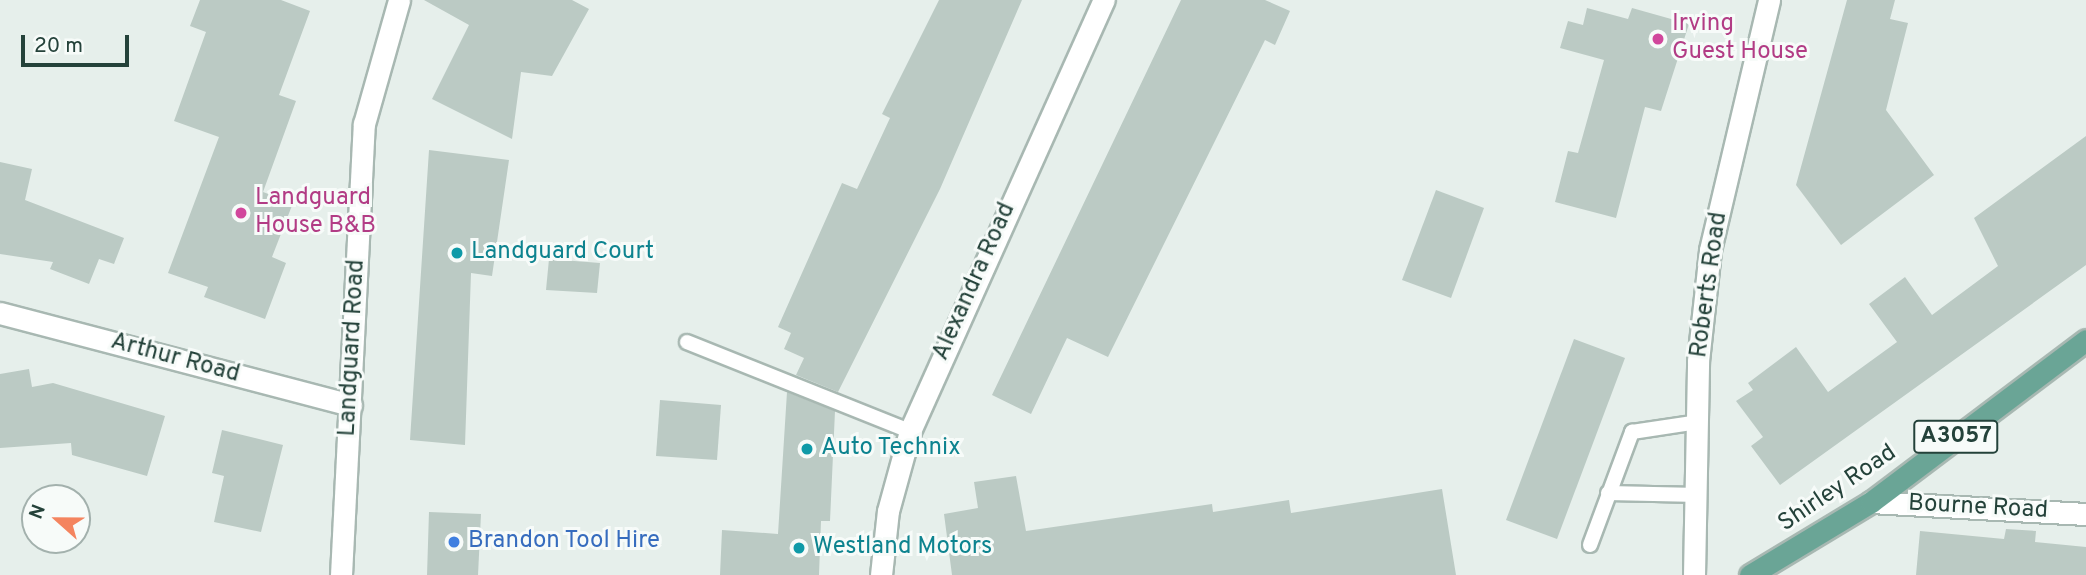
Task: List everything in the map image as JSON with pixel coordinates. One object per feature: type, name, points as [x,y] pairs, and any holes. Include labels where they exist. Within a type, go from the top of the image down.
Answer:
[{"type":"main road","name":"Shirley Road","points":[[1749,575],[1871,502],[2086,340]]},
{"type":"street","name":"Landguard Road","points":[[341,575],[364,124],[399,0]]},
{"type":"street","name":"Alexandra Road","points":[[881,575],[888,511],[910,431],[1104,0]]},
{"type":"street","name":"Roberts Road","points":[[1694,575],[1699,495],[1698,361],[1710,250],[1769,0]]},
{"type":"street","name":"Arthur Road","points":[[0,313],[351,405]]},
{"type":"street","name":"Bourne Road","points":[[1871,502],[2086,514]]},
{"type":"lane","points":[[687,342],[910,431]]},
{"type":"lane","points":[[1590,545],[1632,432],[1699,422]]},
{"type":"lane","points":[[1608,493],[1699,495]]},
{"type":"building","points":[[200,0],[281,0],[310,11],[279,95],[296,101],[263,192],[293,203],[272,257],[286,263],[265,319],[204,297],[208,287],[168,273],[219,137],[174,121],[206,32],[190,26]]},
{"type":"building","points":[[424,0],[572,0],[589,9],[552,76],[521,72],[512,139],[432,99],[469,25]]},
{"type":"building","points":[[939,0],[1022,0],[940,189],[838,392],[796,375],[804,358],[784,349],[791,333],[778,327],[842,183],[857,189],[890,118],[882,114]]},
{"type":"building","points":[[1181,0],[1265,0],[1290,11],[1275,45],[1265,40],[1108,357],[1067,338],[1031,414],[992,395]]},
{"type":"building","points":[[1847,0],[1895,0],[1890,19],[1908,23],[1886,110],[1934,175],[1841,245],[1796,185]]},
{"type":"building","points":[[1587,8],[1628,19],[1632,8],[1689,24],[1661,111],[1645,107],[1616,218],[1555,202],[1568,151],[1578,153],[1604,60],[1560,48],[1568,21],[1583,25]]},
{"type":"building","points":[[2086,136],[2086,265],[1780,485],[1751,446],[1763,437],[1736,401],[1753,390],[1748,383],[1796,347],[1828,392],[1897,342],[1869,304],[1905,277],[1932,315],[1998,266],[1974,218]]},
{"type":"building","points":[[429,150],[509,160],[492,276],[471,273],[465,445],[410,440]]},
{"type":"building","points":[[0,162],[32,169],[25,200],[124,238],[114,264],[99,259],[89,284],[50,269],[53,262],[0,254]]},
{"type":"building","points":[[1436,190],[1484,208],[1451,298],[1402,280]]},
{"type":"building","points":[[549,259],[600,263],[597,293],[546,290]]},
{"type":"building","points":[[1574,339],[1625,358],[1557,539],[1506,520]]},
{"type":"building","points":[[29,369],[32,387],[53,383],[165,416],[147,476],[72,455],[71,443],[0,448],[0,374]]},
{"type":"building","points":[[787,392],[835,411],[830,521],[821,521],[819,575],[720,575],[722,530],[778,534]]},
{"type":"building","points":[[660,400],[721,405],[717,460],[656,456]]},
{"type":"building","points":[[222,430],[283,445],[261,532],[214,522],[224,476],[212,473]]},
{"type":"building","points":[[1016,476],[1026,531],[1212,504],[1213,512],[1289,500],[1291,513],[1442,489],[1456,575],[952,575],[944,514],[978,508],[974,482]]},
{"type":"building","name":"Brandon Tool Hire","points":[[429,512],[481,514],[478,575],[427,575]]},
{"type":"building","points":[[2006,529],[2036,531],[2035,542],[2086,547],[2086,575],[1916,575],[1920,531],[2004,539]]},
{"type":"place","name":"Irving Guest House","points":[[1658,39]]},
{"type":"place","name":"Landguard House B&B","points":[[241,213]]},
{"type":"place","name":"Landguard Court","points":[[457,253]]},
{"type":"place","name":"Auto Technix","points":[[807,449]]},
{"type":"place","name":"Brandon Tool Hire","points":[[454,542]]},
{"type":"place","name":"Westland Motors","points":[[799,548]]}]
